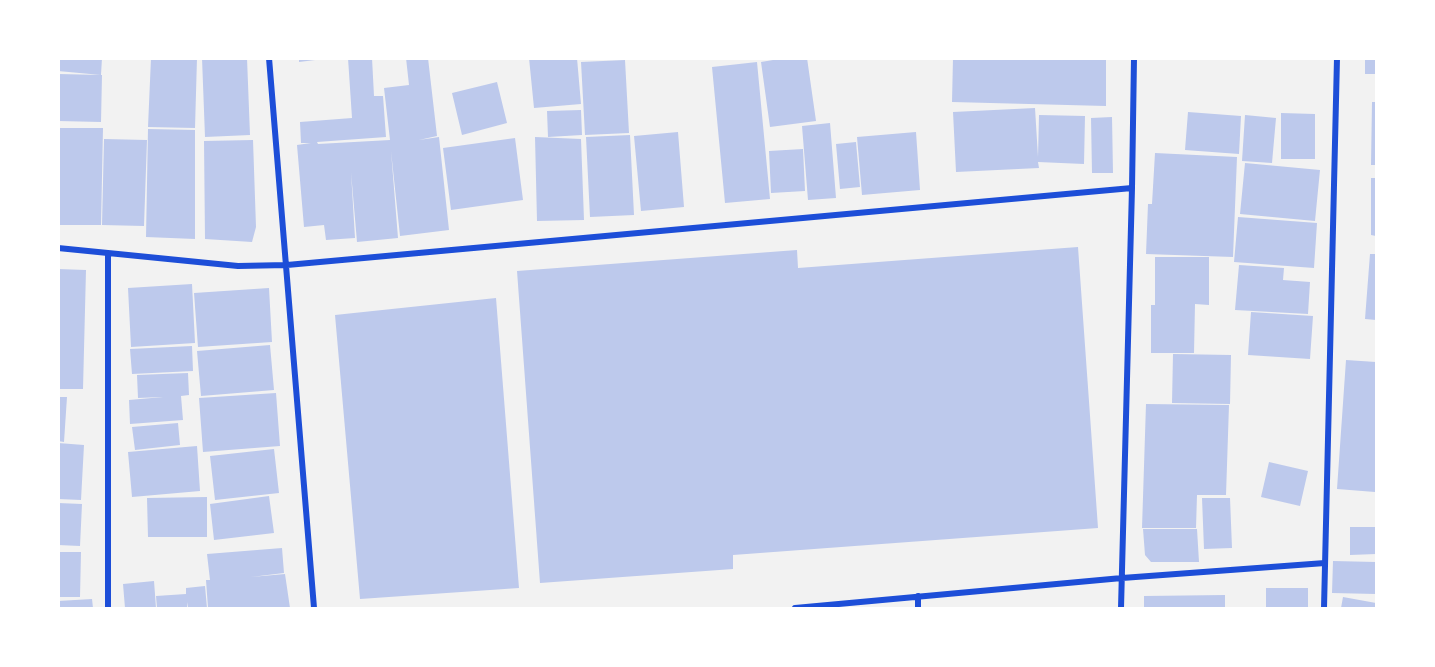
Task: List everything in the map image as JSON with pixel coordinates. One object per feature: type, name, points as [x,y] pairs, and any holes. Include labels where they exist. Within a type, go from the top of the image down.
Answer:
[{"type":"street","points":[[269,58],[314,609]]},
{"type":"street","points":[[1121,609],[1134,58]]},
{"type":"street","points":[[1324,609],[1337,58]]},
{"type":"street","points":[[58,248],[238,266],[287,265],[1132,188]]},
{"type":"street","points":[[108,252],[108,609]]},
{"type":"street","points":[[795,609],[1122,578],[1324,563]]},
{"type":"street","points":[[918,596],[918,609]]},
{"type":"building","points":[[59,58],[102,58],[101,75],[58,71]]},
{"type":"building","points":[[151,58],[197,58],[195,128],[148,127]]},
{"type":"building","points":[[202,58],[247,58],[250,135],[205,137]]},
{"type":"building","points":[[299,58],[315,58],[315,60],[299,62]]},
{"type":"building","points":[[348,58],[372,58],[374,96],[383,96],[386,137],[317,142],[318,144],[390,140],[384,88],[409,85],[406,58],[428,58],[437,136],[419,140],[439,137],[449,230],[400,236],[391,151],[398,238],[357,242],[351,172],[355,238],[326,240],[324,225],[304,227],[297,145],[311,143],[301,143],[300,122],[352,118]]},
{"type":"building","points":[[529,58],[577,58],[581,104],[534,108]]},
{"type":"building","points":[[785,58],[807,58],[816,121],[770,127],[761,62]]},
{"type":"building","points":[[953,58],[1106,58],[1106,106],[952,102]]},
{"type":"building","points":[[1365,58],[1376,58],[1376,74],[1365,74]]},
{"type":"building","points":[[625,60],[629,133],[585,135],[581,62]]},
{"type":"building","points":[[757,62],[770,199],[725,203],[712,67]]},
{"type":"building","points":[[58,74],[102,75],[101,122],[58,121]]},
{"type":"building","points":[[497,82],[507,123],[462,135],[452,93]]},
{"type":"building","points":[[1372,102],[1376,102],[1376,165],[1371,165]]},
{"type":"building","points":[[1035,108],[1038,157],[1039,115],[1085,116],[1084,164],[1038,162],[1039,168],[956,172],[953,112]]},
{"type":"building","points":[[581,110],[582,135],[548,137],[547,111]]},
{"type":"building","points":[[1188,112],[1241,116],[1239,154],[1185,150]]},
{"type":"building","points":[[1281,113],[1315,114],[1315,159],[1281,159]]},
{"type":"building","points":[[1245,115],[1276,118],[1272,163],[1242,161]]},
{"type":"building","points":[[1112,117],[1113,173],[1092,173],[1091,118]]},
{"type":"building","points":[[830,123],[836,198],[808,200],[802,126]]},
{"type":"building","points":[[58,128],[103,128],[101,225],[58,225]]},
{"type":"building","points":[[148,129],[195,130],[195,239],[146,237]]},
{"type":"building","points":[[678,132],[684,207],[641,211],[634,136]]},
{"type":"building","points":[[916,132],[920,190],[862,195],[857,137]]},
{"type":"building","points":[[630,135],[634,215],[590,217],[586,137]]},
{"type":"building","points":[[535,137],[581,139],[584,220],[537,221]]},
{"type":"building","points":[[515,138],[523,200],[451,210],[443,148]]},
{"type":"building","points":[[104,139],[147,140],[144,226],[102,225]]},
{"type":"building","points":[[253,140],[256,227],[252,242],[205,239],[204,141]]},
{"type":"building","points":[[856,142],[860,187],[840,189],[836,144]]},
{"type":"building","points":[[803,149],[805,191],[771,193],[769,151]]},
{"type":"building","points":[[1155,153],[1237,157],[1233,257],[1146,254],[1148,204],[1152,204]]},
{"type":"building","points":[[1245,163],[1320,170],[1315,221],[1240,214]]},
{"type":"building","points":[[1371,178],[1376,178],[1376,236],[1371,235]]},
{"type":"building","points":[[1238,217],[1317,223],[1314,268],[1234,262]]},
{"type":"building","points":[[1078,247],[1098,528],[733,555],[733,569],[540,583],[517,271],[797,250],[798,268]]},
{"type":"building","points":[[1370,254],[1376,254],[1376,320],[1365,319]]},
{"type":"building","points":[[1155,257],[1209,257],[1209,305],[1195,304],[1194,353],[1151,353],[1151,305],[1155,305]]},
{"type":"building","points":[[1239,265],[1284,268],[1283,280],[1310,282],[1308,314],[1235,310]]},
{"type":"building","points":[[58,269],[86,270],[83,389],[58,389]]},
{"type":"building","points":[[192,284],[195,343],[131,347],[128,288]]},
{"type":"building","points":[[269,288],[272,342],[198,347],[194,293]]},
{"type":"building","points":[[496,298],[519,588],[360,599],[335,315]]},
{"type":"building","points":[[1251,312],[1313,316],[1310,359],[1248,355]]},
{"type":"building","points":[[270,345],[274,390],[201,396],[197,351]]},
{"type":"building","points":[[192,346],[193,371],[132,374],[130,349]]},
{"type":"building","points":[[1173,354],[1231,355],[1230,404],[1172,403]]},
{"type":"building","points":[[1346,360],[1376,362],[1375,492],[1337,489]]},
{"type":"building","points":[[188,373],[189,395],[181,396],[183,420],[130,424],[129,400],[163,397],[138,398],[137,375]]},
{"type":"building","points":[[276,393],[280,446],[203,452],[199,398]]},
{"type":"building","points":[[58,397],[67,397],[64,442],[58,441]]},
{"type":"building","points":[[1146,404],[1229,405],[1226,495],[1197,495],[1196,528],[1142,528]]},
{"type":"building","points":[[178,423],[180,445],[135,450],[132,427]]},
{"type":"building","points":[[58,443],[84,445],[81,500],[58,499]]},
{"type":"building","points":[[197,446],[200,491],[132,497],[128,452]]},
{"type":"building","points":[[274,449],[279,493],[215,500],[210,456]]},
{"type":"building","points":[[1269,462],[1308,471],[1300,506],[1261,497]]},
{"type":"building","points":[[269,496],[274,533],[214,540],[210,504]]},
{"type":"building","points":[[207,497],[207,537],[148,537],[147,498]]},
{"type":"building","points":[[1202,498],[1230,498],[1232,548],[1204,549]]},
{"type":"building","points":[[58,503],[82,504],[80,546],[58,545]]},
{"type":"building","points":[[1350,527],[1376,527],[1376,554],[1350,555]]},
{"type":"building","points":[[1143,529],[1197,529],[1199,562],[1151,562],[1145,555]]},
{"type":"building","points":[[282,548],[284,573],[251,577],[285,574],[290,608],[208,608],[206,580],[210,580],[207,554]]},
{"type":"building","points":[[58,552],[81,552],[80,597],[58,597]]},
{"type":"building","points":[[1333,561],[1376,562],[1376,594],[1332,593]]},
{"type":"building","points":[[154,581],[156,608],[125,608],[123,584]]},
{"type":"building","points":[[205,586],[207,608],[188,608],[187,602],[187,608],[157,608],[156,596],[186,594],[186,588]]},
{"type":"building","points":[[1266,588],[1308,588],[1308,608],[1266,608]]},
{"type":"building","points":[[1225,595],[1225,608],[1144,608],[1144,596]]},
{"type":"building","points":[[1343,597],[1376,603],[1376,608],[1341,608]]},
{"type":"building","points":[[92,599],[93,608],[58,608],[58,601]]}]
